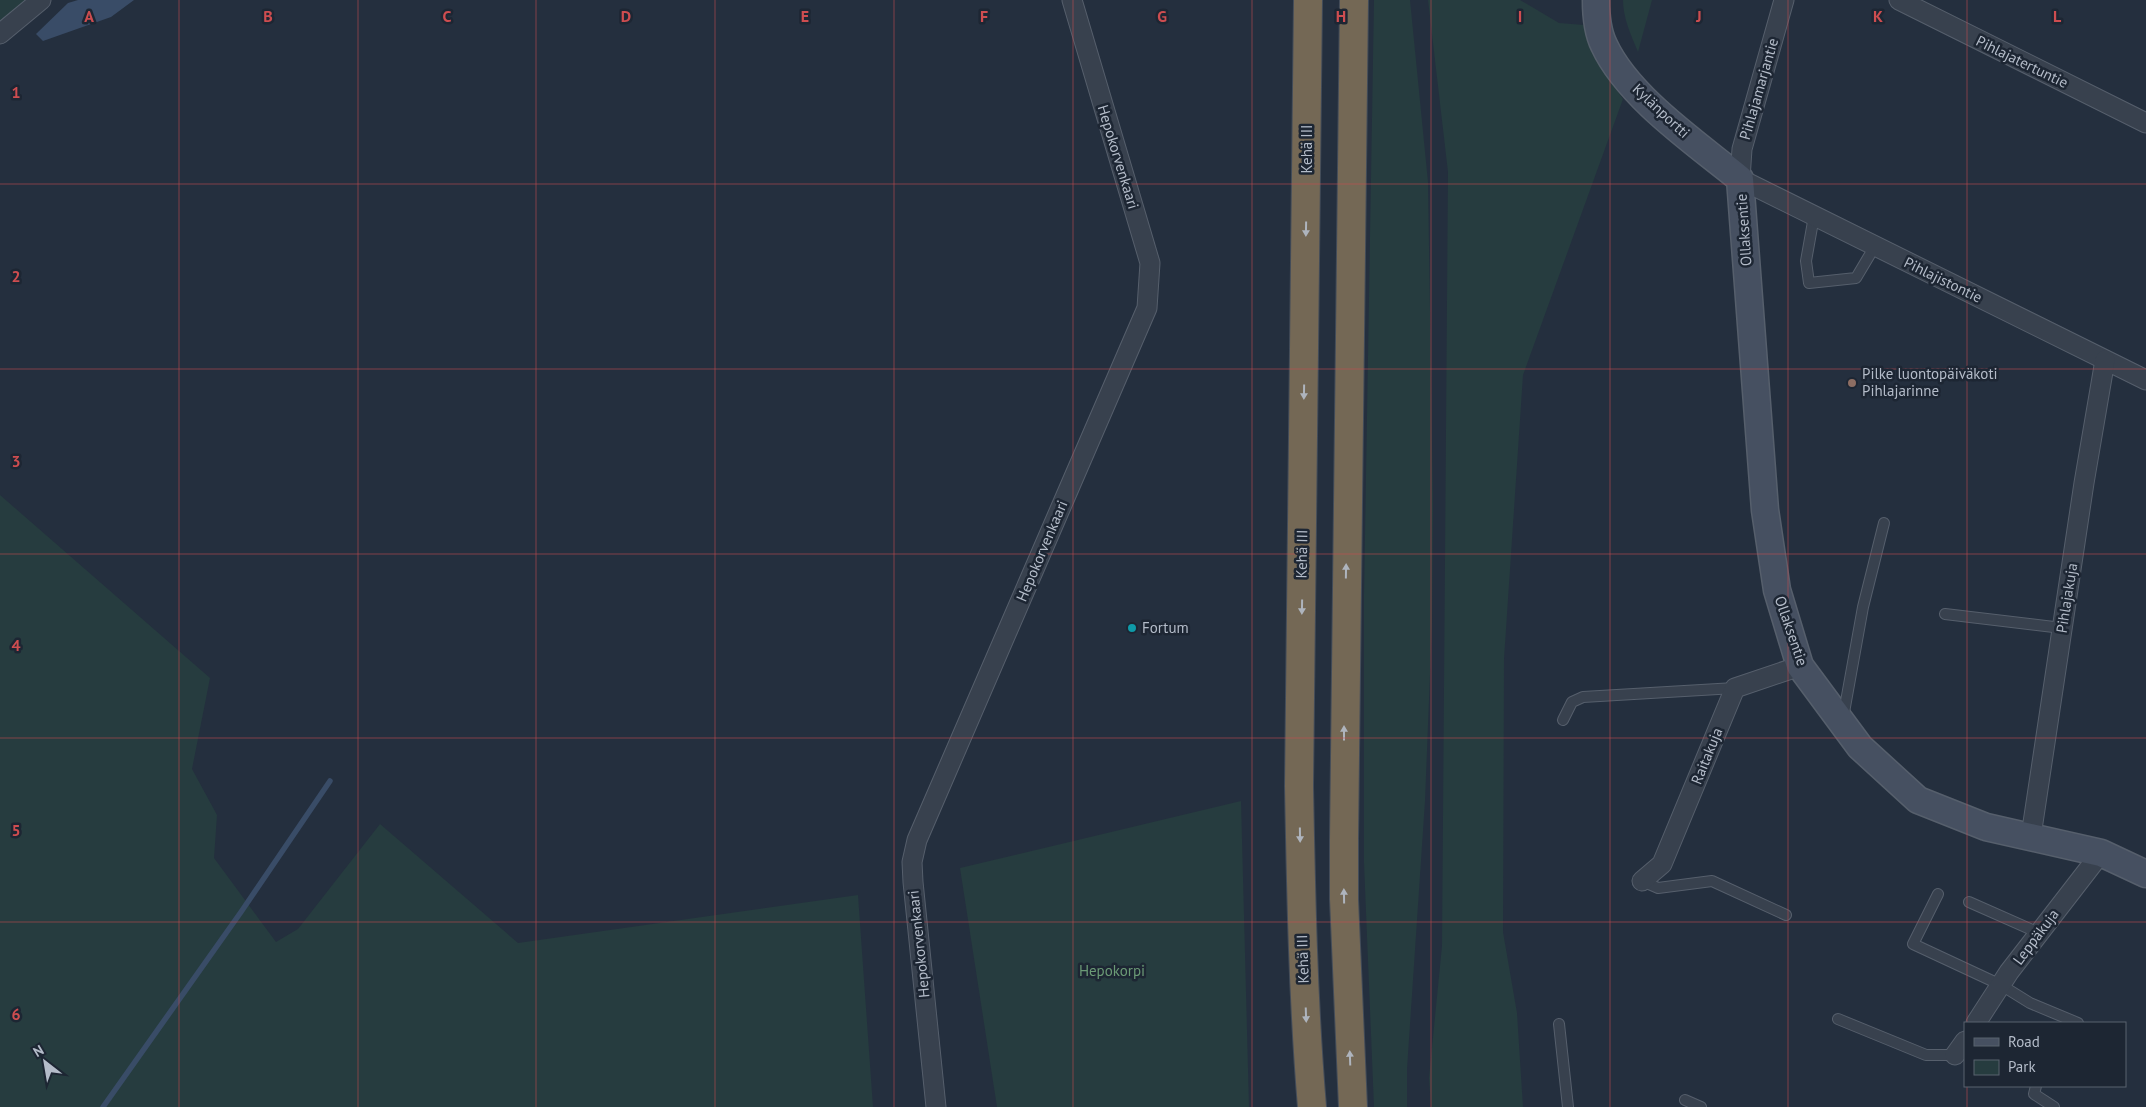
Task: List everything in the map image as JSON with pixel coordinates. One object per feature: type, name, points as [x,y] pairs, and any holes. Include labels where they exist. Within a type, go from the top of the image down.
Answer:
[{"type":"highway","points":[[1289,0],[1291,66],[1307,180]]},
{"type":"highway","name":"Kehä III","points":[[1308,0],[1299,786],[1301,914],[1307,1047],[1312,1107]]},
{"type":"highway","points":[[1353,1107],[1344,899],[1344,821],[1354,0]]},
{"type":"street","points":[[0,34],[41,0]]},
{"type":"street","name":"Hepokorvenkaari","points":[[936,1107],[913,882],[912,862],[917,840],[1147,308],[1150,263],[1072,0]]},
{"type":"street","name":"Kylänportti","points":[[1596,0],[1596,18],[1603,44],[1616,67],[1647,101],[1740,179]]},
{"type":"street","name":"Pihlajamarjantie","points":[[1740,179],[1742,149],[1784,0]]},
{"type":"street","name":"Pihlajatertuntie","points":[[1899,0],[2146,123]]},
{"type":"street","name":"Pihlajistontie","points":[[1740,179],[2146,380]]},
{"type":"street","name":"Ollaksentie","points":[[1740,179],[1765,510],[1777,590],[1800,666],[1860,747],[1918,800],[1986,827],[2101,853],[2146,874]]},
{"type":"street","name":"Pihlajakuja","points":[[2031,836],[2105,360]]},
{"type":"street","points":[[1735,688],[1800,666]]},
{"type":"street","name":"Raitakuja","points":[[1642,881],[1662,864],[1735,688]]},
{"type":"street","name":"Leppäkuja","points":[[1977,1022],[2000,985],[2101,853]]},
{"type":"lane","points":[[1814,216],[1806,261],[1809,283],[1856,278],[1875,246]]},
{"type":"lane","points":[[1842,722],[1863,607],[1884,523]]},
{"type":"lane","points":[[1945,614],[2062,628]]},
{"type":"lane","points":[[1563,720],[1572,702],[1583,697],[1735,688]]},
{"type":"lane","points":[[1642,881],[1658,888],[1712,881],[1786,915]]},
{"type":"lane","points":[[1938,894],[1912,944],[2000,985],[2030,1003],[2076,1022]]},
{"type":"lane","points":[[1969,902],[2039,933]]},
{"type":"lane","points":[[1838,1019],[1926,1055],[1960,1048]]},
{"type":"lane","points":[[1559,1024],[1568,1107]]},
{"type":"lane","points":[[2036,1087],[2034,1094],[2054,1107]]},
{"type":"lane","points":[[1685,1100],[1701,1107]]},
{"type":"green space","points":[[0,0],[34,0],[0,27]]},
{"type":"green space","points":[[1374,0],[1410,0],[1428,182],[1433,506],[1432,624],[1425,801],[1407,1069],[1407,1107],[1374,1107],[1364,863],[1364,595]]},
{"type":"green space","points":[[1428,0],[1520,0],[1559,23],[1584,25],[1602,69],[1623,99],[1523,375],[1504,659],[1503,932],[1517,1013],[1523,1107],[1431,1107],[1429,1078],[1442,946],[1448,172]]},
{"type":"green space","points":[[1623,0],[1652,0],[1638,52],[1626,20]]},
{"type":"green space","points":[[0,495],[210,678],[192,769],[217,815],[214,858],[276,942],[298,929],[380,824],[518,943],[858,895],[873,1107],[0,1107]]},
{"type":"green space","name":"Hepokorpi","points":[[1241,801],[1249,1107],[997,1107],[960,868]]},
{"type":"water","points":[[78,0],[134,0],[111,17],[43,41],[36,34],[68,3]]},
{"type":"waterway","points":[[103,1107],[241,912],[330,781]]},
{"type":"place","name":"Pilke luontopäiväkoti Pihlajarinne","points":[[1852,383]]},
{"type":"place","name":"Fortum","points":[[1132,628]]}]
